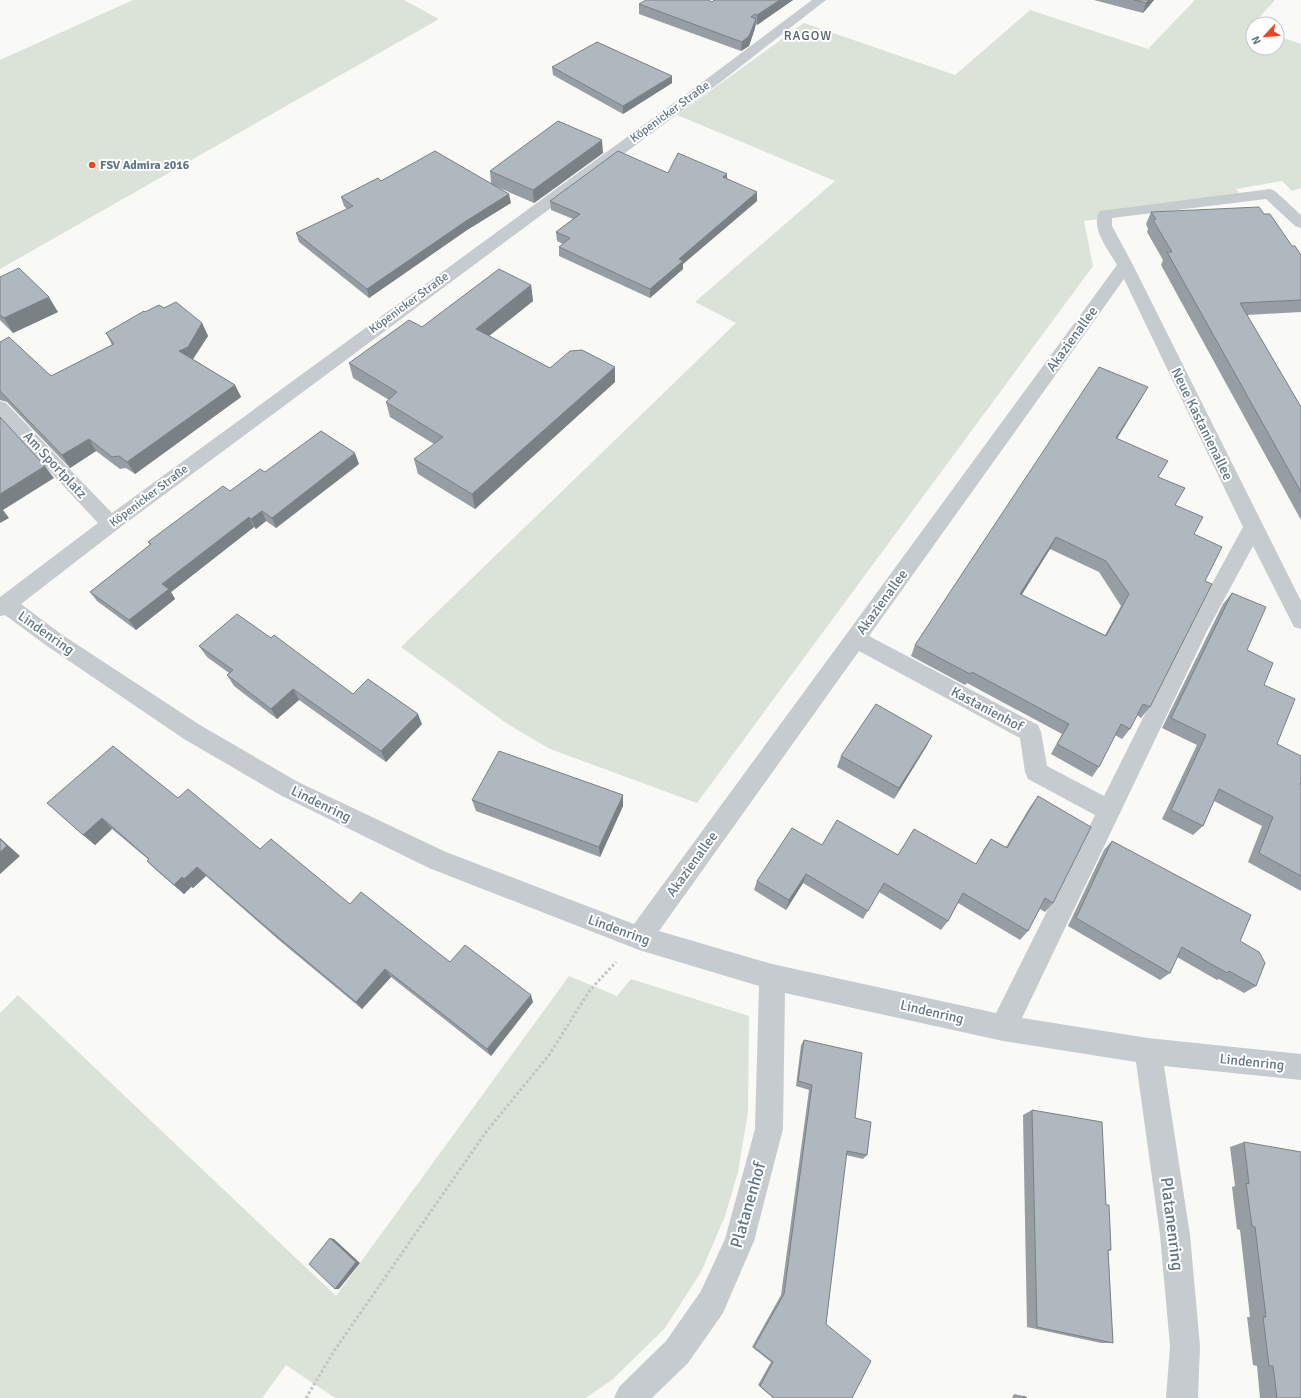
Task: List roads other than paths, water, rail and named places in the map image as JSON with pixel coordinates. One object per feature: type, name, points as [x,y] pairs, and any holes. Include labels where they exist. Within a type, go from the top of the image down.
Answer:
[{"type":"street","name":"Köpenicker Straße","points":[[3,606],[111,524],[717,78],[820,0]]},
{"type":"street","name":"Neue Kastanienallee","points":[[1301,223],[1270,194],[1105,214],[1104,226],[1125,265],[1253,527],[1301,621]]},
{"type":"street","name":"Akazienallee","points":[[639,938],[1125,265]]},
{"type":"street","name":"Am Sportplatz","points":[[0,407],[111,524]]},
{"type":"street","points":[[1003,1028],[1198,628],[1253,527]]},
{"type":"street","name":"Lindenring","points":[[3,606],[192,732],[290,789],[438,860],[639,938],[772,976],[1003,1028],[1148,1051],[1301,1067]]},
{"type":"street","name":"Kastanienhof","points":[[856,639],[1030,732],[1036,772],[1110,811]]},
{"type":"street","name":"Platanenhof","points":[[630,1398],[677,1352],[712,1302],[739,1241],[769,1129],[772,976]]},
{"type":"street","name":"Platanenring","points":[[1148,1051],[1175,1235],[1185,1346],[1182,1398]]},
{"type":"place","name":"FSV Admira 2016","points":[[92,165]]},
{"type":"district","name":"RAGOW","points":[[808,36]]}]
